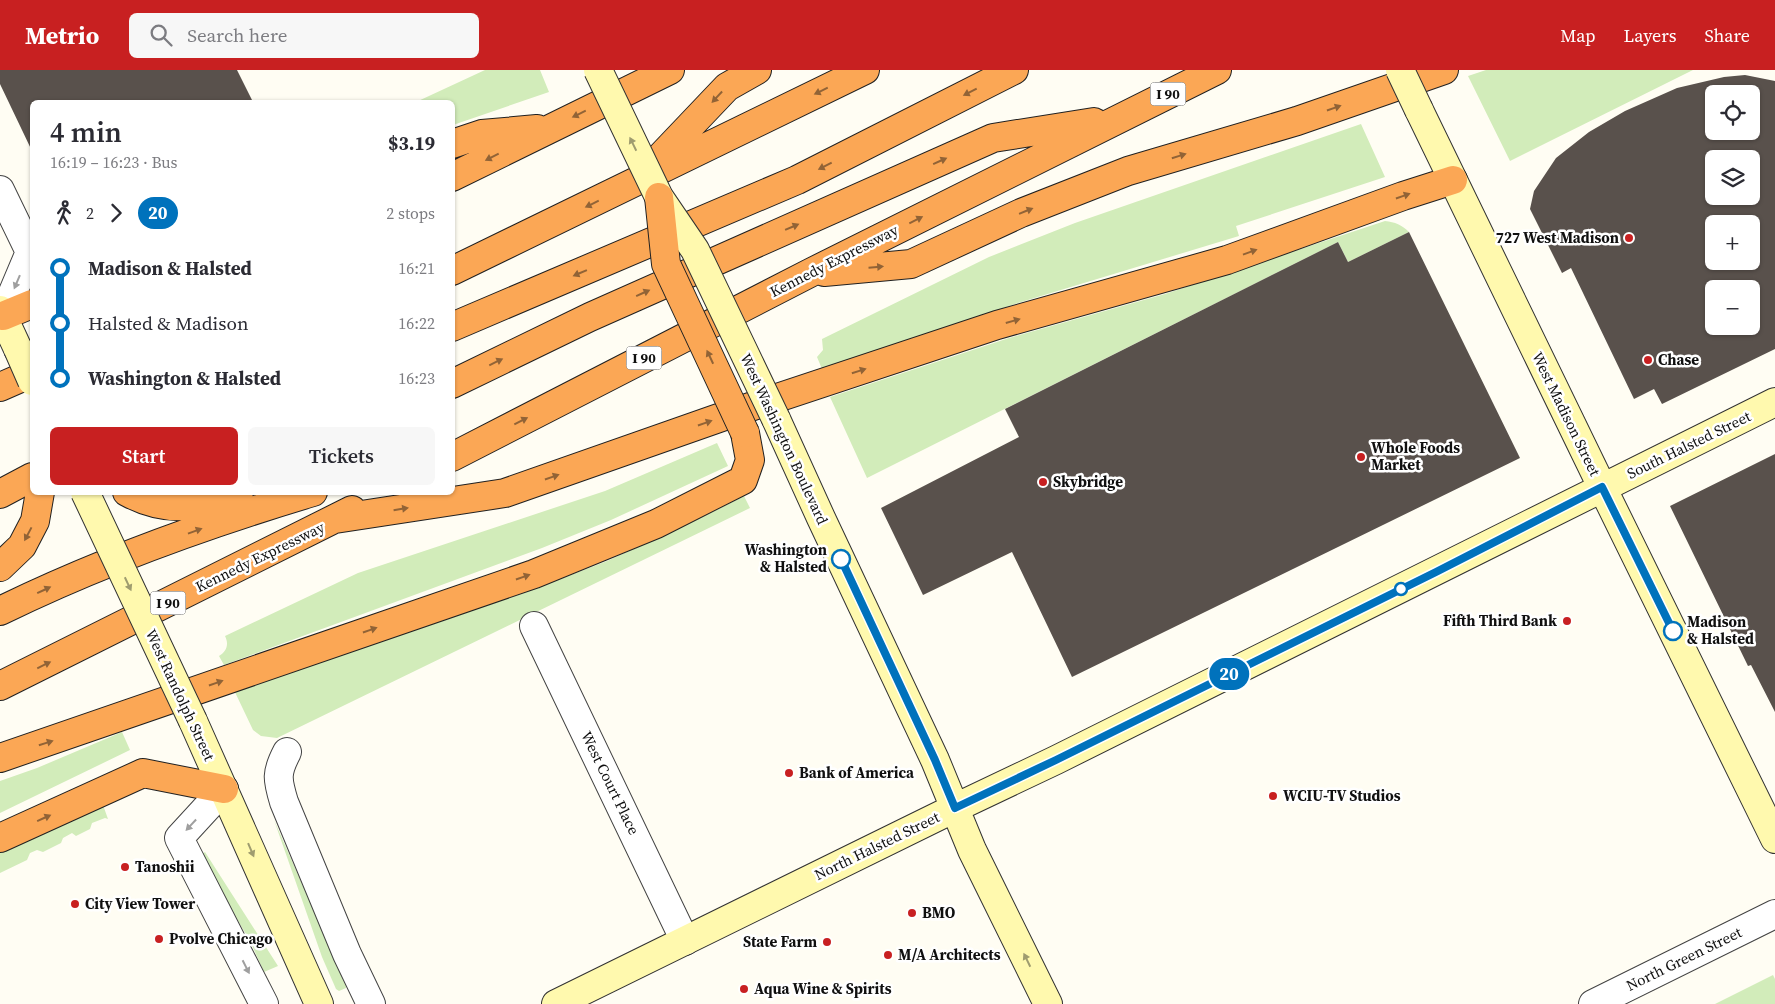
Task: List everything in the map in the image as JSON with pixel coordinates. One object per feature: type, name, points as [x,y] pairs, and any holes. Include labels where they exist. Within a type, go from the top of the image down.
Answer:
[{"type":"highway","points":[[455,176],[670,70]]},
{"type":"highway","points":[[648,190],[727,87],[757,70]]},
{"type":"highway","points":[[455,270],[648,190],[865,70]]},
{"type":"highway","points":[[455,327],[797,180],[1014,70]]},
{"type":"highway","name":"Kennedy Expressway","points":[[465,448],[1217,70]]},
{"type":"highway","points":[[810,273],[911,264],[1021,213],[1128,171],[1297,121],[1444,70]]},
{"type":"highway","points":[[455,383],[606,309],[993,138],[1119,118]]},
{"type":"highway","points":[[455,143],[482,134],[551,128]]},
{"type":"highway","points":[[335,519],[506,493],[753,406],[997,325],[1227,260],[1403,196],[1453,180]]},
{"type":"highway","points":[[0,758],[534,574],[656,524],[743,480],[750,460],[745,433],[666,264],[648,190]]},
{"type":"highway","points":[[1,314],[30,305]]},
{"type":"highway","points":[[0,387],[30,375]]},
{"type":"highway","points":[[0,494],[30,478]]},
{"type":"highway","points":[[0,567],[22,546],[35,521],[39,495]]},
{"type":"highway","points":[[136,495],[153,502],[173,506],[196,506],[217,502],[232,495]]},
{"type":"highway","points":[[0,611],[48,588],[143,550],[242,514],[303,495]]},
{"type":"highway","name":"Kennedy Expressway","points":[[0,686],[380,495]]},
{"type":"highway","points":[[0,838],[143,773],[224,790]]},
{"type":"main road","name":"West Washington Boulevard","points":[[598,70],[648,190],[695,250],[931,751],[972,850],[1048,1004]]},
{"type":"main road","name":"West Madison Street","points":[[1400,70],[1775,839]]},
{"type":"main road","points":[[1,314],[30,376]]},
{"type":"main road","name":"South Halsted Street","points":[[1602,487],[1775,402]]},
{"type":"main road","name":"North Halsted Street","points":[[556,1004],[1056,760],[1436,572],[1602,487]]},
{"type":"main road","name":"West Randolph Street","points":[[86,495],[193,721],[319,1004]]},
{"type":"street","points":[[0,190],[30,252],[1,314]]},
{"type":"street","name":"West Court Place","points":[[534,626],[685,941]]},
{"type":"street","points":[[287,752],[280,765],[278,781],[284,802],[371,1004]]},
{"type":"street","points":[[224,790],[179,838],[264,1004]]},
{"type":"street","name":"North Green Street","points":[[1593,1004],[1775,914]]},
{"type":"green space","points":[[485,70],[540,70],[549,92],[455,124],[455,100],[420,100]]},
{"type":"green space","points":[[1486,70],[1693,70],[1510,161],[1468,76]]},
{"type":"green space","points":[[1361,124],[1385,177],[1236,226],[1239,236],[1018,303],[822,369],[817,357],[823,350],[822,339],[989,257],[1075,223]]},
{"type":"green space","points":[[1385,221],[1398,224],[1409,232],[1348,262],[1338,242],[867,478],[830,397],[1009,338],[1165,294]]},
{"type":"green space","points":[[717,443],[728,466],[611,520],[542,548],[224,665],[219,656],[226,647],[225,636],[358,573],[605,491]]},
{"type":"green space","points":[[744,496],[750,508],[277,738],[261,736],[253,730],[233,688],[524,593],[607,561],[678,529]]},
{"type":"green space","points":[[122,732],[130,750],[0,813],[0,781],[37,768]]},
{"type":"green space","points":[[103,805],[108,819],[105,818],[92,823],[90,829],[76,836],[72,833],[63,838],[61,843],[43,852],[37,850],[30,853],[27,860],[0,873],[0,852]]},
{"type":"green space","points":[[274,820],[346,984],[346,988],[339,991],[336,989],[322,957]]},
{"type":"green space","points":[[205,852],[278,966],[264,972],[250,941],[199,856]]},
{"type":"green space","points":[[1773,975],[1775,979],[1775,1004],[1715,1004]]},
{"type":"building","points":[[0,70],[237,70],[252,100],[30,100],[30,147],[0,84]]},
{"type":"building","name":"727 West Madison","points":[[1745,75],[1775,81],[1775,349],[1662,404],[1654,389],[1634,399],[1571,268],[1562,273],[1530,209],[1534,191],[1556,158],[1589,132],[1625,111],[1677,88],[1724,77]]},
{"type":"building","name":"Whole Foods Market","points":[[1409,232],[1520,458],[1072,677],[1012,552],[923,595],[881,508],[1019,437],[1005,409],[1338,242],[1348,262]]},
{"type":"building","points":[[1775,454],[1775,712],[1751,665],[1748,666],[1670,506]]},
{"type":"bus line","name":"20","points":[[841,559],[935,760],[955,808],[1436,572],[1602,487],[1673,631]]},
{"type":"place","name":"727 West Madison","points":[[1629,238]]},
{"type":"place","name":"Chase","points":[[1648,360]]},
{"type":"place","name":"Whole Foods Market","points":[[1361,457]]},
{"type":"place","name":"Skybridge","points":[[1043,482]]},
{"type":"place","name":"Washington & Halsted","points":[[841,559]]},
{"type":"place","name":"Fifth Third Bank","points":[[1567,621]]},
{"type":"place","name":"Madison & Halsted","points":[[1673,631]]},
{"type":"place","name":"Bank of America","points":[[789,773]]},
{"type":"place","name":"WCIU-TV Studios","points":[[1273,796]]},
{"type":"place","name":"Tanoshii","points":[[125,867]]},
{"type":"place","name":"City View Tower","points":[[75,904]]},
{"type":"place","name":"BMO","points":[[912,913]]},
{"type":"place","name":"Pvolve Chicago","points":[[159,939]]},
{"type":"place","name":"State Farm","points":[[827,942]]},
{"type":"place","name":"M/A Architects","points":[[888,955]]},
{"type":"place","name":"Aqua Wine & Spirits","points":[[744,989]]}]
